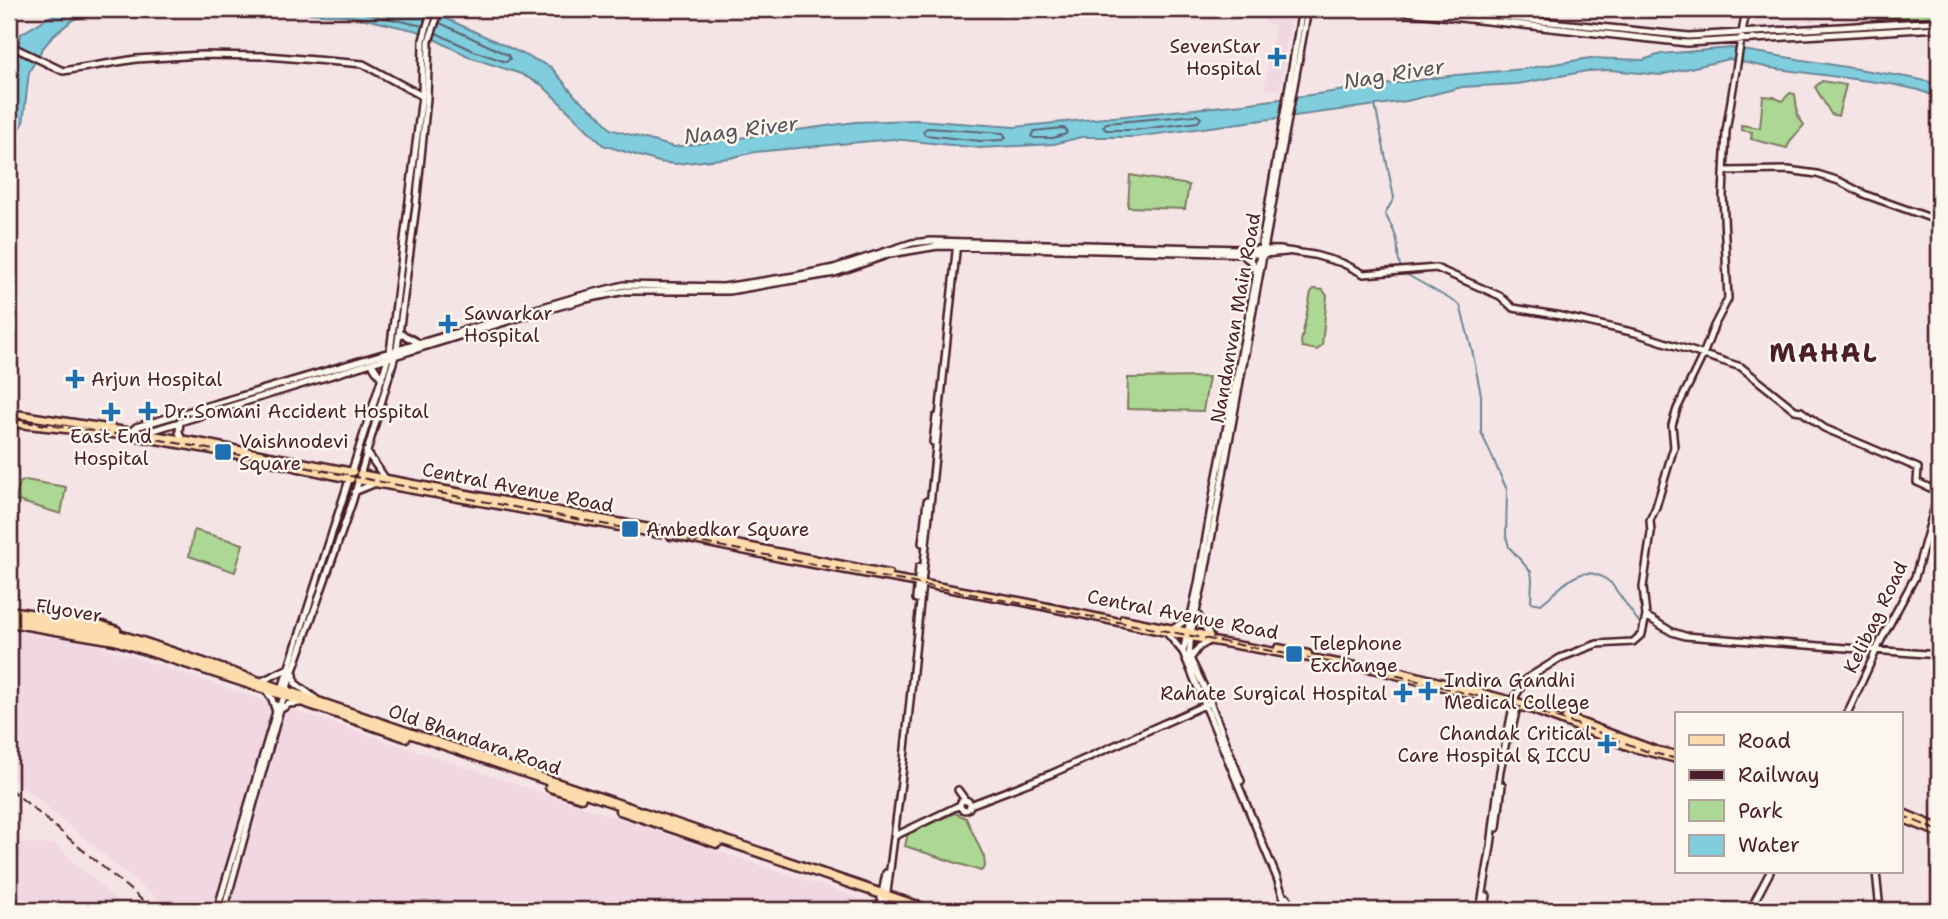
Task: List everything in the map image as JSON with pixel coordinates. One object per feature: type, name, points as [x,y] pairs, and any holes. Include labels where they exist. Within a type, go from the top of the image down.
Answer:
[{"type":"highway","name":"Flyover","points":[[9,616],[71,625],[119,638]]},
{"type":"highway","name":"Flyover","points":[[9,624],[119,638]]},
{"type":"highway","name":"Old Bhandara Road","points":[[119,638],[320,701],[409,736],[929,910]]},
{"type":"highway","points":[[284,691],[303,702],[353,716]]},
{"type":"highway","points":[[884,897],[915,910]]},
{"type":"main road","points":[[355,476],[356,461],[382,379],[393,354],[426,40],[437,9]]},
{"type":"main road","points":[[1378,9],[1740,40],[1939,28]]},
{"type":"main road","points":[[1423,9],[1510,22]]},
{"type":"main road","points":[[1510,22],[1512,9]]},
{"type":"main road","points":[[1482,910],[1501,804],[1502,772],[1516,703],[1526,679],[1560,658],[1597,644],[1635,641],[1642,634],[1646,616],[1643,587],[1651,533],[1650,520],[1673,450],[1672,425],[1676,409],[1728,299],[1724,171],[1726,131],[1746,9]]},
{"type":"main road","name":"Nandanvan Main Road","points":[[1290,910],[1190,659],[1188,635],[1204,578],[1305,11]]},
{"type":"main road","points":[[1740,40],[1939,22]]},
{"type":"main road","points":[[217,910],[323,560],[366,451],[400,333],[427,98],[426,40]]},
{"type":"main road","points":[[11,46],[64,71],[136,59],[202,55],[267,56],[363,64],[422,96]]},
{"type":"main road","points":[[1183,652],[1285,120]]},
{"type":"main road","points":[[1724,171],[1788,170],[1817,174],[1939,221]]},
{"type":"main road","points":[[409,205],[416,206]]},
{"type":"main road","points":[[407,216],[415,218]]},
{"type":"main road","points":[[1266,236],[1271,244],[1283,251]]},
{"type":"main road","points":[[133,435],[372,364],[418,343],[624,285],[723,286],[834,268],[912,243],[1261,252]]},
{"type":"main road","points":[[884,897],[894,837],[956,243]]},
{"type":"main road","points":[[133,435],[136,427],[531,314],[625,291],[729,291],[835,272],[912,248],[956,243],[1241,254],[1283,251],[1314,255],[1342,263],[1364,274],[1436,268],[1500,296],[1513,308],[1600,324],[1741,367],[1795,410],[1801,411],[1824,428],[1918,468],[1916,482],[1939,492]]},
{"type":"main road","points":[[1241,254],[1253,263],[1256,274]]},
{"type":"main road","points":[[400,333],[418,343]]},
{"type":"main road","points":[[372,364],[382,379]]},
{"type":"main road","points":[[9,413],[340,473],[356,461]]},
{"type":"main road","points":[[180,422],[182,440]]},
{"type":"main road","points":[[9,423],[182,440],[355,476],[376,483],[618,528],[673,534],[1373,669],[1516,703],[1654,752],[1675,757]]},
{"type":"main road","points":[[366,451],[385,478]]},
{"type":"main road","points":[[340,473],[351,491]]},
{"type":"main road","name":"Central Avenue Road","points":[[355,476],[385,478],[673,534]]},
{"type":"main road","points":[[351,491],[376,483]]},
{"type":"main road","name":"Kelibag Road","points":[[1848,712],[1915,577],[1939,492]]},
{"type":"main road","name":"Old Bhandara Road","points":[[9,610],[96,623],[118,631],[119,638]]},
{"type":"main road","points":[[1196,612],[1211,638]]},
{"type":"main road","points":[[1646,616],[1672,632],[1685,636],[1939,654]]},
{"type":"main road","points":[[1169,630],[1190,617]]},
{"type":"main road","points":[[894,837],[964,804],[1051,774],[1207,704],[1183,652],[1169,630]]},
{"type":"main road","points":[[1190,659],[1199,647],[1211,638]]},
{"type":"main road","points":[[224,910],[278,711],[263,685],[291,670]]},
{"type":"main road","points":[[291,670],[295,683],[320,701]]},
{"type":"main road","points":[[278,711],[289,704],[303,702]]},
{"type":"main road","points":[[1902,812],[1939,828]]},
{"type":"main road","points":[[1902,818],[1939,834]]},
{"type":"main road","points":[[1750,910],[1769,874]]},
{"type":"main road","points":[[1876,874],[1880,910]]},
{"type":"shaded area","name":"SevenStar Hospital","points":[[1266,9],[1281,9],[1279,19],[1290,21],[1280,90],[1264,88],[1275,26],[1264,23]]},
{"type":"shaded area","points":[[9,630],[91,643],[895,910],[170,910],[9,775]]},
{"type":"shaded area","points":[[9,841],[55,845],[127,910],[9,910]]},
{"type":"green space","points":[[1876,9],[1939,9],[1939,16],[1877,19]]},
{"type":"green space","points":[[1822,81],[1846,85],[1838,116],[1831,114],[1815,87]]},
{"type":"green space","points":[[1790,93],[1795,94],[1798,116],[1804,125],[1787,148],[1751,139],[1752,132],[1741,130],[1741,125],[1760,128],[1763,96],[1782,101]]},
{"type":"green space","points":[[1130,175],[1189,185],[1185,209],[1128,207]]},
{"type":"green space","points":[[1314,289],[1323,290],[1327,296],[1322,345],[1317,350],[1302,347],[1301,342],[1311,292]]},
{"type":"green space","points":[[1209,377],[1203,411],[1127,409],[1128,378]]},
{"type":"green space","points":[[25,480],[66,487],[61,514],[15,500],[20,483]]},
{"type":"green space","points":[[194,530],[243,544],[235,572],[189,556]]},
{"type":"green space","points":[[955,813],[966,818],[984,857],[985,867],[981,871],[905,846],[908,833]]},
{"type":"water","points":[[63,9],[180,9],[148,18],[95,14],[74,19],[42,49],[29,72],[23,124],[9,139],[9,86],[21,34]]},
{"type":"water","points":[[295,9],[416,9],[443,17],[551,67],[576,97],[600,116],[610,129],[674,147],[855,122],[917,120],[1015,127],[1243,104],[1456,75],[1524,69],[1590,58],[1643,60],[1661,54],[1731,48],[1939,84],[1939,98],[1891,84],[1770,68],[1729,59],[1660,75],[1611,70],[1587,71],[1518,84],[1462,87],[1407,101],[1135,137],[1081,137],[1054,144],[980,148],[893,139],[755,152],[730,158],[675,164],[659,162],[603,145],[542,85],[521,74],[472,58],[418,31],[351,16],[305,13]]},
{"type":"waterway","points":[[1375,105],[1394,198],[1385,214],[1396,237],[1402,269]]},
{"type":"waterway","points":[[1406,274],[1460,305],[1481,395],[1481,432],[1507,490],[1506,536],[1509,547],[1531,572],[1531,602],[1541,604],[1565,583],[1581,574],[1590,573],[1611,583],[1641,625]]},
{"type":"railway","points":[[9,420],[161,440],[1387,673],[1531,710],[1646,751],[1675,758]]},
{"type":"railway","points":[[9,788],[154,910]]},
{"type":"railway","points":[[1902,815],[1939,831]]},
{"type":"place","name":"SevenStar Hospital","points":[[1277,57]]},
{"type":"place","name":"Sawarkar Hospital","points":[[448,324]]},
{"type":"place","name":"Arjun Hospital","points":[[75,379]]},
{"type":"place","name":"Dr. Somani Accident Hospital","points":[[148,411]]},
{"type":"place","name":"East End Hospital","points":[[111,412]]},
{"type":"place","name":"Vaishnodevi Square","points":[[223,452]]},
{"type":"place","name":"Ambedkar Square","points":[[630,529]]},
{"type":"place","name":"Telephone Exchange","points":[[1294,654]]},
{"type":"place","name":"Indira Gandhi Medical College","points":[[1428,691]]},
{"type":"place","name":"Rahate Surgical Hospital","points":[[1403,693]]},
{"type":"place","name":"Chandak Critical Care Hospital & ICCU","points":[[1607,744]]},
{"type":"district","name":"MAHAL","points":[[1824,353]]},
{"type":"water label","name":"Nag River","points":[[1394,74]]},
{"type":"water label","name":"Naag River","points":[[741,130]]}]
